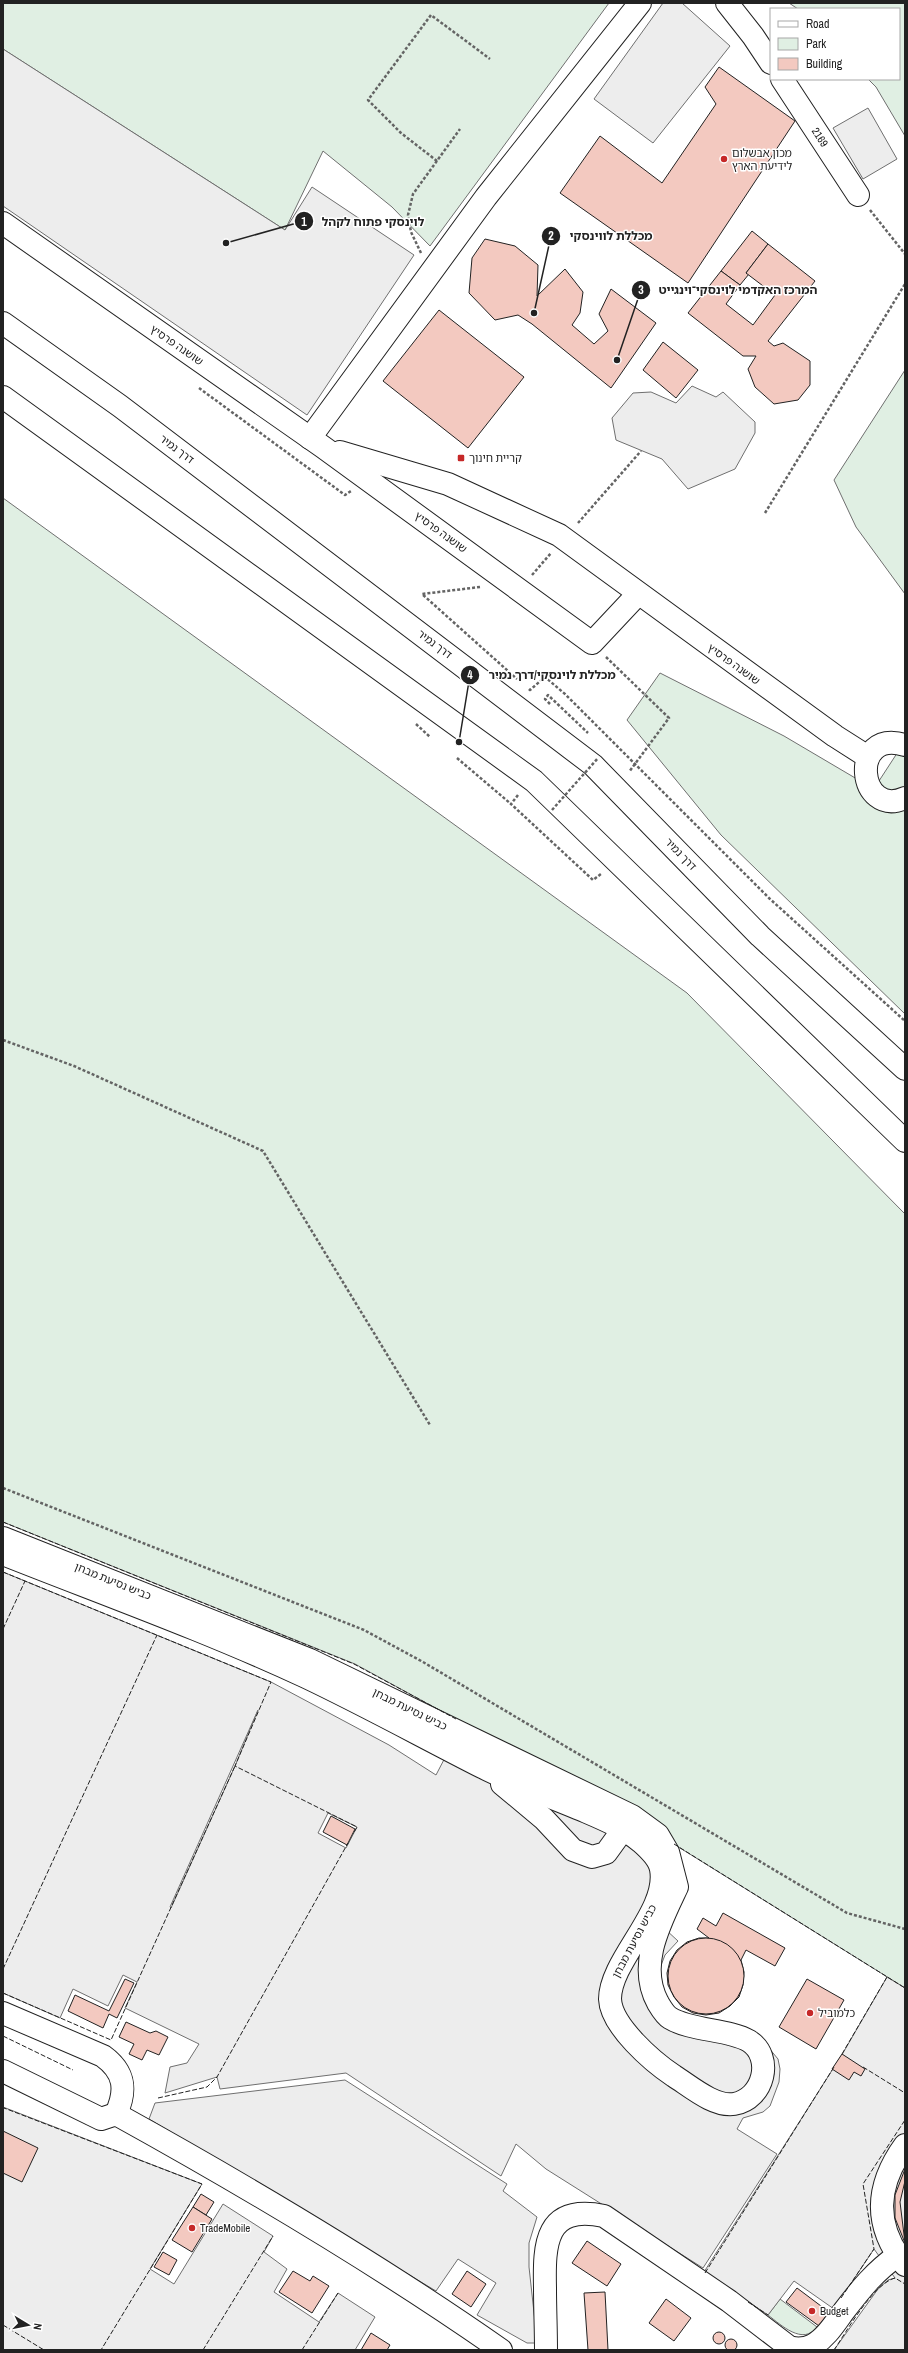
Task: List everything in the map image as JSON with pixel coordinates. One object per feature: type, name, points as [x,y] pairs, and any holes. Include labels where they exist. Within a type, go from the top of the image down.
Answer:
[{"type":"main road","points":[[317,442],[433,270],[486,197],[640,3]]},
{"type":"main road","points":[[727,3],[770,62]]},
{"type":"main road","name":"2169","points":[[783,80],[858,195]]},
{"type":"main road","name":"שושנה פרסיץ","points":[[3,223],[317,442],[592,643]]},
{"type":"main road","name":"דרך נמיר","points":[[3,323],[120,406],[594,765],[760,936],[905,1069]]},
{"type":"main road","points":[[3,397],[531,779],[905,1142]]},
{"type":"main road","name":"שושנה פרסיץ","points":[[317,442],[448,484],[564,539],[835,736],[868,757]]},
{"type":"main road","points":[[592,643],[638,594]]},
{"type":"main road","points":[[905,745],[888,743],[879,746],[868,757],[865,769],[865,779],[869,788],[884,799],[894,800],[905,798]]},
{"type":"main road","name":"כביש נסיעת מבחן","points":[[3,1538],[310,1660],[628,1822],[652,1852],[661,1867],[661,1887],[647,1921],[612,1982],[610,2003],[625,2033],[657,2064],[715,2101],[736,2104],[747,2099],[761,2082],[764,2065],[758,2051],[750,2042],[737,2036],[715,2032],[670,2018],[661,2008],[651,1990],[650,1955],[660,1924],[677,1887],[668,1852],[658,1835],[628,1822],[485,1768],[303,1676],[153,1612],[3,1554]]},
{"type":"main road","points":[[485,1768],[544,1819],[573,1850],[592,1857],[606,1852],[628,1822]]},
{"type":"main road","points":[[3,2012],[103,2056],[114,2064],[122,2077],[123,2100],[116,2114],[101,2119],[3,2071]]},
{"type":"main road","points":[[116,2114],[184,2152],[420,2294],[501,2350]]},
{"type":"main road","points":[[546,2350],[544,2252],[550,2232],[561,2220],[588,2213],[604,2216],[729,2301],[793,2349],[806,2349],[815,2345],[827,2334],[868,2281],[883,2266],[901,2260],[885,2230],[881,2207],[884,2184],[892,2163],[905,2145]]},
{"type":"path","points":[[437,161],[401,132],[368,100],[431,15],[490,59]]},
{"type":"path","points":[[433,270],[417,249],[411,232],[408,215],[413,194],[460,129]]},
{"type":"path","points":[[858,195],[905,254]]},
{"type":"path","points":[[764,513],[905,284]]},
{"type":"path","points":[[519,589],[641,451]]},
{"type":"path","points":[[501,576],[488,586],[422,594],[518,680]]},
{"type":"path","points":[[592,643],[669,718],[629,772]]},
{"type":"path","points":[[524,685],[530,690],[545,677],[635,762],[770,899],[905,1021]]},
{"type":"path","points":[[457,758],[511,804],[593,880],[601,874],[596,868]]},
{"type":"path","points":[[556,816],[552,810],[598,758]]},
{"type":"path","points":[[511,804],[531,779]]},
{"type":"path","points":[[3,1040],[74,1066],[262,1151],[430,1425]]},
{"type":"path","points":[[3,1488],[364,1630],[423,1662],[847,1913],[905,1929]]},
{"type":"green space","points":[[3,3],[609,3],[430,246],[392,207],[323,151],[285,230],[3,49]]},
{"type":"green space","points":[[789,3],[905,3],[905,136],[876,87],[869,80],[900,80],[900,8],[796,8]]},
{"type":"green space","points":[[905,370],[905,594],[856,527],[834,480]]},
{"type":"green space","points":[[3,498],[687,993],[905,1214],[905,1988],[672,1843],[463,1723],[355,1664],[3,1522]]},
{"type":"green space","points":[[660,673],[784,736],[862,782],[877,784],[905,741],[905,1014],[721,835],[627,720]]},
{"type":"green space","points":[[780,2299],[817,2327],[805,2335],[792,2332],[779,2324],[768,2315]]},
{"type":"shaded area","points":[[663,3],[682,3],[730,46],[653,143],[594,99]]},
{"type":"shaded area","points":[[3,49],[285,230],[312,187],[414,255],[307,415],[3,206]]},
{"type":"shaded area","points":[[868,108],[897,159],[863,179],[833,128]]},
{"type":"shaded area","points":[[692,386],[716,397],[723,392],[755,422],[755,433],[735,469],[688,489],[662,459],[616,440],[612,418],[633,393],[651,392],[676,403]]},
{"type":"shaded area","points":[[3,1572],[271,1682],[389,1745],[436,1775],[463,1723],[672,1843],[665,1929],[678,1941],[665,1955],[660,1968],[659,1980],[670,2005],[682,2014],[763,2041],[778,2059],[780,2069],[779,2082],[770,2106],[763,2112],[743,2118],[737,2129],[777,2154],[703,2268],[546,2169],[516,2144],[501,2176],[346,2073],[220,2089],[217,2077],[165,2093],[170,2067],[187,2063],[199,2044],[125,2008],[137,1982],[123,1975],[108,2006],[73,1989],[60,2018],[3,1993]],"holes":[[[258,1710],[235,1766],[171,1908],[170,1907]],[[328,1813],[357,1827],[346,1848],[318,1833]]]},
{"type":"shaded area","points":[[887,1977],[905,1988],[905,2350],[834,2350],[878,2289],[888,2280],[895,2278],[874,2249],[834,2309],[794,2281],[768,2315],[704,2272],[843,2053]]},
{"type":"shaded area","points":[[345,2080],[507,2184],[503,2191],[537,2217],[529,2243],[529,2267],[537,2340],[535,2343],[527,2343],[477,2315],[496,2283],[458,2259],[436,2291],[149,2119],[155,2103]]},
{"type":"shaded area","points":[[3,2107],[202,2184],[150,2269],[174,2284],[223,2204],[273,2236],[264,2252],[287,2269],[274,2292],[319,2322],[338,2293],[375,2317],[355,2350],[3,2350]]},
{"type":"building","name":"מכון אבשלום לידיעת הארץ","points":[[719,67],[795,121],[688,283],[560,193],[600,136],[662,183],[716,104],[705,87]]},
{"type":"building","points":[[752,231],[768,244],[746,273],[749,274],[740,285],[721,271]]},
{"type":"building","points":[[485,239],[515,246],[538,265],[537,296],[565,269],[583,292],[580,313],[572,325],[594,344],[608,331],[599,314],[611,289],[656,323],[611,388],[532,324],[518,315],[495,320],[469,293],[472,258]]},
{"type":"building","points":[[768,244],[815,281],[768,341],[774,346],[783,343],[810,361],[810,385],[798,400],[774,404],[755,387],[748,369],[756,356],[743,356],[688,313],[721,271],[740,285],[726,304],[753,325],[775,295],[746,273]]},
{"type":"building","points":[[439,310],[524,377],[468,448],[383,381]]},
{"type":"building","points":[[663,342],[698,370],[676,398],[643,370]]},
{"type":"building","points":[[331,1816],[355,1829],[347,1845],[323,1832]]},
{"type":"building","points":[[723,1913],[785,1948],[775,1966],[746,1950],[741,1960],[744,1972],[743,1985],[739,1997],[730,2006],[719,2013],[706,2015],[693,2013],[682,2007],[674,1997],[668,1985],[667,1973],[670,1961],[677,1950],[687,1942],[699,1938],[709,1938],[697,1929],[703,1918],[716,1926]]},
{"type":"building","points":[[698,1938],[714,1938],[727,1944],[738,1955],[744,1968],[742,1991],[727,2008],[714,2014],[698,2014],[685,2008],[670,1991],[668,1984],[668,1968],[674,1955],[691,1940]]},
{"type":"building","points":[[125,1979],[134,1983],[117,2018],[109,2014],[103,2028],[68,2011],[75,1995],[109,2011]]},
{"type":"building","points":[[807,1979],[844,2000],[816,2049],[779,2027]]},
{"type":"building","points":[[126,2022],[150,2033],[156,2031],[168,2037],[159,2055],[147,2050],[142,2060],[129,2054],[134,2044],[119,2037]]},
{"type":"building","points":[[842,2054],[865,2069],[861,2076],[854,2072],[849,2080],[832,2069]]},
{"type":"building","points":[[3,2131],[38,2148],[22,2182],[3,2173]]},
{"type":"building","points":[[905,2169],[905,2181],[900,2202],[905,2243],[895,2218],[895,2195]]},
{"type":"building","points":[[201,2194],[214,2202],[206,2215],[193,2207]]},
{"type":"building","points":[[193,2207],[212,2219],[192,2252],[172,2240]]},
{"type":"building","points":[[587,2241],[621,2264],[607,2286],[572,2263]]},
{"type":"building","points":[[163,2252],[177,2260],[169,2275],[154,2267]]},
{"type":"building","points":[[293,2271],[310,2281],[313,2276],[329,2286],[312,2313],[279,2292]]},
{"type":"building","points":[[467,2271],[486,2284],[471,2307],[452,2294]]},
{"type":"building","points":[[797,2288],[829,2312],[819,2326],[786,2302]]},
{"type":"building","points":[[605,2292],[608,2350],[588,2350],[584,2293]]},
{"type":"building","points":[[666,2299],[691,2318],[674,2341],[649,2323]]},
{"type":"building","points":[[721,2332],[724,2333],[724,2343],[717,2344],[714,2343],[713,2336],[714,2333]]},
{"type":"building","points":[[371,2333],[390,2345],[387,2350],[361,2350]]},
{"type":"building","points":[[731,2339],[735,2341],[737,2345],[735,2349],[731,2351],[727,2349],[725,2345],[727,2341]]},
{"type":"fence","points":[[3,1522],[354,1664],[456,1719]]},
{"type":"fence","points":[[3,1572],[271,1682],[235,1766],[357,1827],[353,1834]]},
{"type":"fence","points":[[3,1629],[25,1581]]},
{"type":"fence","points":[[3,1969],[157,1635]]},
{"type":"fence","points":[[3,1993],[111,2040],[235,1766]]},
{"type":"fence","points":[[158,2098],[207,2087],[217,2077],[348,1843]]},
{"type":"fence","points":[[674,1844],[905,1988]]},
{"type":"fence","points":[[842,2054],[887,1977]]},
{"type":"fence","points":[[3,2036],[73,2070]]},
{"type":"fence","points":[[705,2273],[834,2067]]},
{"type":"fence","points":[[863,2067],[905,2093]]},
{"type":"fence","points":[[3,2110],[4,2108],[202,2184],[101,2350]]},
{"type":"fence","points":[[841,2298],[874,2249],[863,2184],[905,2120]]},
{"type":"fence","points":[[203,2350],[273,2236]]},
{"type":"fence","points":[[834,2350],[853,2320],[869,2298],[878,2289],[895,2278],[905,2284]]},
{"type":"fence","points":[[302,2350],[338,2293]]},
{"type":"fence","points":[[748,2302],[768,2315]]},
{"type":"fence","points":[[3,2325],[44,2350]]},
{"type":"place","name":"מכון אבשלום לידיעת הארץ","points":[[724,159]]},
{"type":"place","name":"לוינסקי פתוח לקהל","points":[[226,243]]},
{"type":"place","name":"מכללת לווינסקי","points":[[534,313]]},
{"type":"place","name":"המרכז האקדמי לוינסקי־וינגייט","points":[[617,360]]},
{"type":"place","name":"קריית חינוך","points":[[461,458]]},
{"type":"place","name":"מכללת לוינסקי/דרך נמיר","points":[[459,742]]},
{"type":"place","name":"כלמוביל","points":[[810,2013]]},
{"type":"place","name":"TradeMobile","points":[[192,2228]]},
{"type":"place","name":"Budget","points":[[812,2311]]}]
